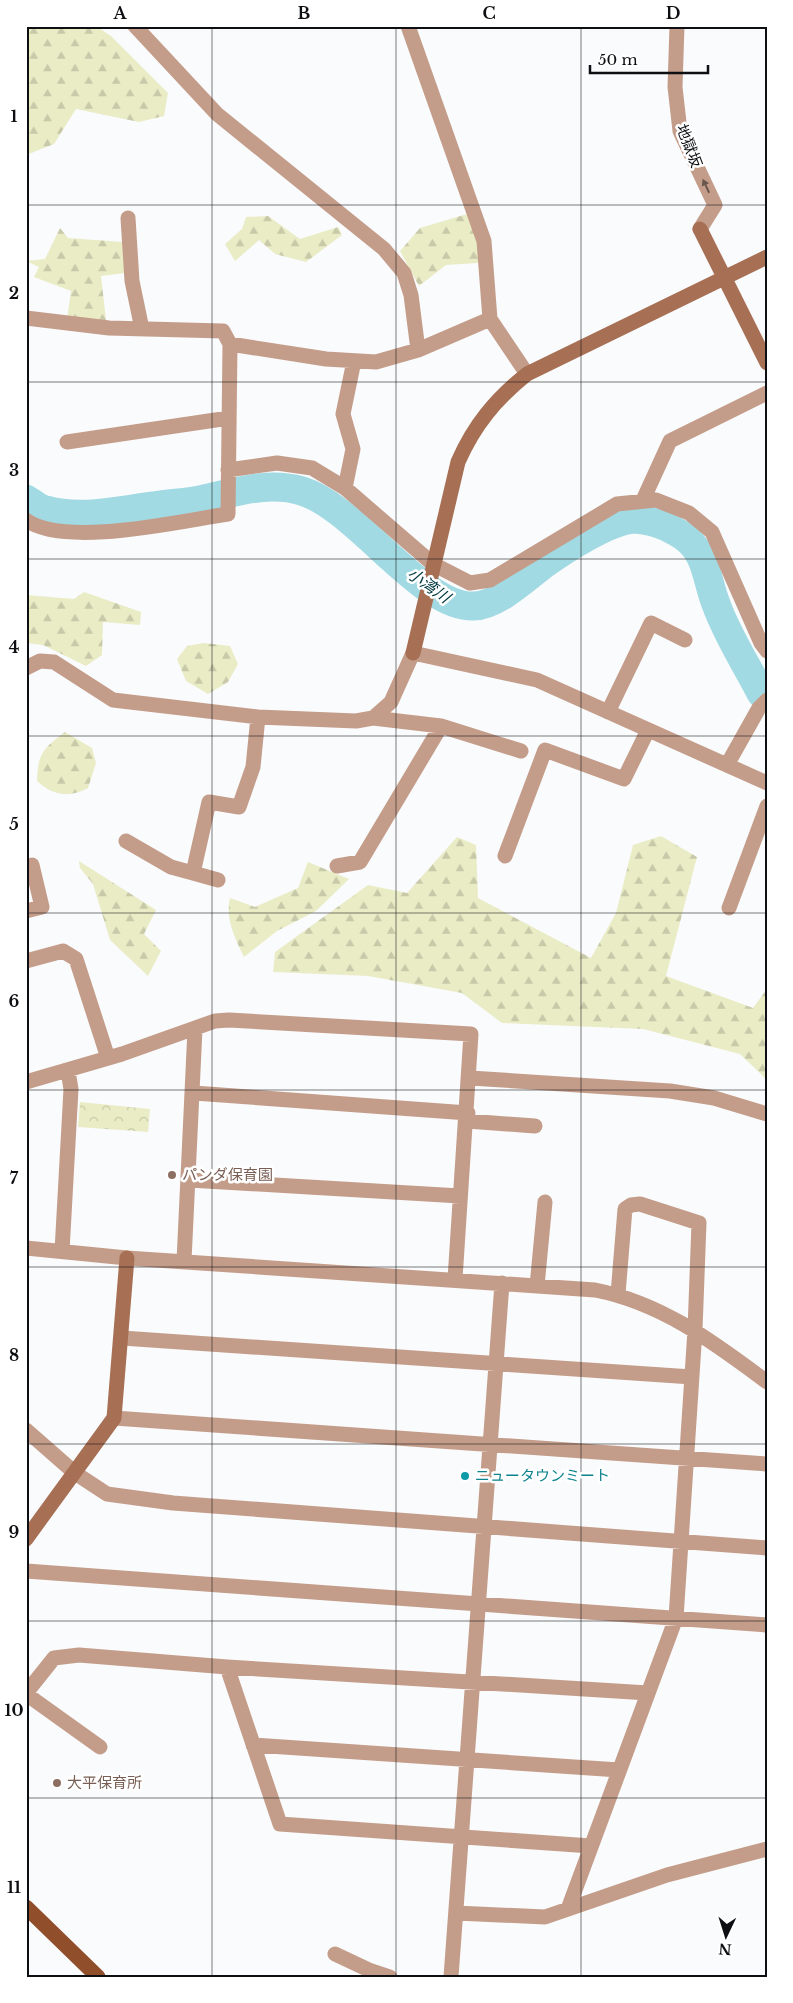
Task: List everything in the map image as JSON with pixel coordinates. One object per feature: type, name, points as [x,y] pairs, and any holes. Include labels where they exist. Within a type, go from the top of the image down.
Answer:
[{"type":"main road","points":[[26,1908],[98,1977]]},
{"type":"street","points":[[135,26],[217,114],[384,249],[404,273],[409,287],[418,350]]},
{"type":"street","points":[[408,26],[484,242],[490,319],[528,374]]},
{"type":"street","name":"地獄坂","points":[[677,26],[675,87],[680,130],[715,205],[700,229],[725,277]]},
{"type":"street","points":[[128,218],[132,282],[142,329]]},
{"type":"street","points":[[373,718],[391,702],[413,653],[458,462],[467,439],[484,414],[504,393],[528,374],[767,257]]},
{"type":"street","points":[[725,277],[767,363]]},
{"type":"street","points":[[26,318],[67,325],[223,331],[230,344],[228,514],[136,528],[69,534],[36,527],[26,520]]},
{"type":"street","points":[[230,344],[326,359],[376,362],[418,350],[490,319]]},
{"type":"street","points":[[345,488],[353,450],[343,414],[354,361]]},
{"type":"street","points":[[643,500],[670,441],[767,393]]},
{"type":"street","points":[[67,442],[229,418]]},
{"type":"street","points":[[228,472],[277,463],[312,468],[345,488],[432,566],[470,582],[490,580],[617,504],[656,500],[689,513],[712,532],[767,651]]},
{"type":"street","points":[[608,712],[651,623],[685,640]]},
{"type":"street","points":[[413,653],[537,680],[767,783]]},
{"type":"street","points":[[26,668],[40,661],[54,662],[113,700],[258,717],[356,721],[373,718],[441,726],[521,751]]},
{"type":"street","points":[[728,765],[763,704]]},
{"type":"street","points":[[194,873],[209,802],[239,807],[253,767],[258,717]]},
{"type":"street","points":[[337,866],[360,862],[441,726]]},
{"type":"street","points":[[505,856],[545,750],[624,779],[648,730]]},
{"type":"street","points":[[729,908],[767,806]]},
{"type":"street","points":[[126,840],[171,867],[218,880]]},
{"type":"street","points":[[26,867],[32,865],[42,907],[26,911]]},
{"type":"street","points":[[26,961],[63,951],[76,959],[108,1058]]},
{"type":"street","points":[[26,1082],[68,1071],[215,1021],[229,1020],[471,1034],[470,1078],[455,1279]]},
{"type":"street","points":[[184,1262],[194,1094],[195,1029]]},
{"type":"street","points":[[62,1251],[71,1089],[68,1071]]},
{"type":"street","points":[[470,1078],[670,1090],[714,1098],[767,1114]]},
{"type":"street","points":[[194,1094],[467,1117],[534,1126]]},
{"type":"street","points":[[189,1180],[460,1196]]},
{"type":"street","points":[[537,1286],[544,1202]]},
{"type":"street","points":[[568,1909],[676,1618],[696,1330],[699,1223],[640,1204],[631,1205],[625,1209],[618,1294]]},
{"type":"street","points":[[26,1248],[127,1258],[455,1279],[595,1290],[618,1294],[649,1306],[696,1330],[767,1382]]},
{"type":"street","points":[[27,1534],[75,1473],[114,1418],[127,1258]]},
{"type":"street","points":[[451,1977],[502,1283]]},
{"type":"street","points":[[122,1338],[692,1377]]},
{"type":"street","points":[[114,1418],[767,1464]]},
{"type":"street","points":[[26,1430],[75,1473],[107,1494],[173,1503],[767,1548]]},
{"type":"street","points":[[26,1571],[767,1625]]},
{"type":"street","points":[[100,1747],[26,1693],[54,1658],[63,1656],[648,1693]]},
{"type":"street","points":[[227,1667],[280,1824],[592,1846]]},
{"type":"street","points":[[253,1745],[619,1770]]},
{"type":"street","points":[[456,1913],[531,1918],[545,1917],[667,1875],[767,1849]]},
{"type":"street","points":[[335,1954],[368,1970],[390,1977]]},
{"type":"green space","points":[[26,26],[96,26],[111,36],[168,93],[164,116],[139,122],[76,109],[54,144],[26,155]]},
{"type":"green space","points":[[467,214],[478,241],[478,263],[446,265],[419,286],[400,251],[420,228]]},
{"type":"green space","points":[[268,216],[300,239],[338,227],[342,235],[306,262],[275,254],[259,240],[235,261],[225,244],[242,229],[246,217]]},
{"type":"green space","points":[[60,228],[68,238],[123,242],[125,273],[101,276],[106,320],[67,319],[71,291],[34,277],[39,267],[26,261],[45,259]]},
{"type":"green space","points":[[84,592],[141,612],[140,625],[103,622],[102,655],[86,666],[43,645],[26,643],[26,595],[74,599]]},
{"type":"green space","points":[[204,643],[230,646],[238,664],[228,682],[208,694],[186,681],[177,659],[187,646]]},
{"type":"green space","points":[[65,732],[92,748],[96,763],[88,788],[75,793],[62,794],[49,790],[37,781],[40,758],[43,752]]},
{"type":"green space","points":[[661,836],[697,857],[666,976],[753,1008],[767,989],[767,1080],[740,1054],[643,1029],[502,1023],[462,993],[368,976],[273,972],[275,952],[368,885],[407,893],[457,837],[476,845],[478,898],[591,958],[616,913],[633,845]]},
{"type":"green space","points":[[79,861],[156,910],[144,934],[161,951],[148,976],[110,940],[93,884],[80,868]]},
{"type":"green space","points":[[308,862],[349,879],[316,911],[277,931],[244,957],[234,936],[230,921],[230,898],[255,907],[298,888]]},
{"type":"green space","points":[[80,1102],[150,1109],[148,1132],[78,1127]]},
{"type":"waterway","name":"小湾川","points":[[26,499],[43,509],[59,513],[86,514],[192,501],[265,487],[290,488],[302,491],[323,501],[345,516],[411,575],[432,591],[454,602],[474,606],[483,605],[501,596],[552,559],[601,530],[626,520],[636,519],[652,522],[681,534],[698,551],[720,616],[761,693],[767,695]]},
{"type":"place","name":"パンダ保育園","points":[[172,1175]]},
{"type":"place","name":"ニュータウンミート","points":[[465,1476]]},
{"type":"place","name":"大平保育所","points":[[57,1783]]}]
